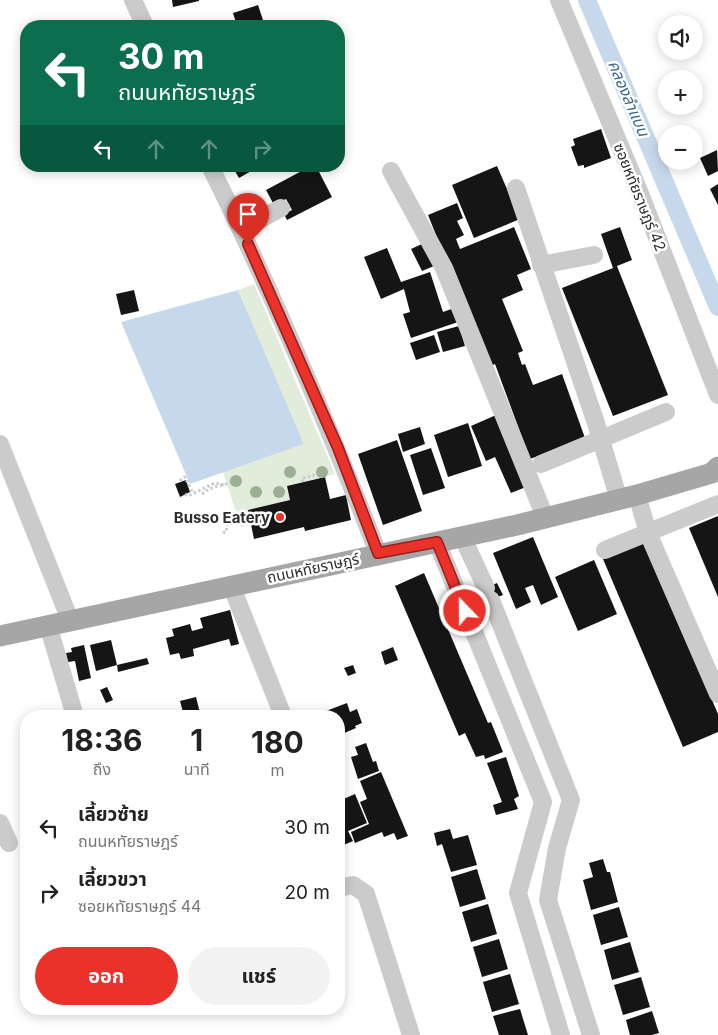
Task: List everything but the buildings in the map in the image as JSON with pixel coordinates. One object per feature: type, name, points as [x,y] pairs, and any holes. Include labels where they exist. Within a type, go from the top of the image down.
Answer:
[{"type":"main road","name":"ถนนหทัยราษฎร์","points":[[0,636],[378,553],[437,542],[628,497],[716,471]]},
{"type":"street","points":[[133,0],[142,20]]},
{"type":"street","name":"ซอยหทัยราษฎร์ 42","points":[[559,0],[641,196],[718,395]]},
{"type":"street","points":[[213,172],[242,229],[345,468],[378,553]]},
{"type":"street","points":[[391,172],[444,268],[545,517]]},
{"type":"street","points":[[516,188],[600,438],[628,497],[648,533],[718,694]]},
{"type":"street","points":[[242,229],[281,208]]},
{"type":"street","points":[[541,265],[594,255]]},
{"type":"street","points":[[541,464],[666,412]]},
{"type":"street","points":[[0,444],[70,620]]},
{"type":"street","points":[[605,550],[718,504]]},
{"type":"street","points":[[462,536],[511,647],[571,800],[557,848],[548,900],[592,1035]]},
{"type":"street","points":[[437,542],[543,802],[518,892],[561,1035]]},
{"type":"street","points":[[231,585],[281,710]]},
{"type":"street","points":[[48,625],[73,710]]},
{"type":"street","points":[[483,656],[511,647]]},
{"type":"street","points":[[0,823],[9,844]]},
{"type":"street","points":[[532,843],[557,848]]},
{"type":"street","points":[[345,887],[353,885],[366,894],[411,1035]]},
{"type":"path","points":[[303,482],[302,478],[345,468]]},
{"type":"path","points":[[181,482],[181,479],[185,477],[193,494]]},
{"type":"path","points":[[202,494],[236,481]]},
{"type":"path","points":[[185,494],[188,496],[215,483],[224,485]]},
{"type":"path","points":[[223,533],[227,531],[226,526],[232,520],[236,522],[250,521]]},
{"type":"green space","points":[[254,284],[335,474],[287,486],[290,500],[248,510],[251,525],[241,527],[223,472],[304,444],[238,290]]},
{"type":"water","points":[[238,290],[304,444],[190,484],[121,322]]},
{"type":"waterway","name":"คลองลำแบน","points":[[587,0],[718,307]]},
{"type":"place","name":"Busso Eatery","points":[[280,517]]},
{"type":"route","points":[[248,244],[338,448],[378,553],[437,542],[465,611]]}]
